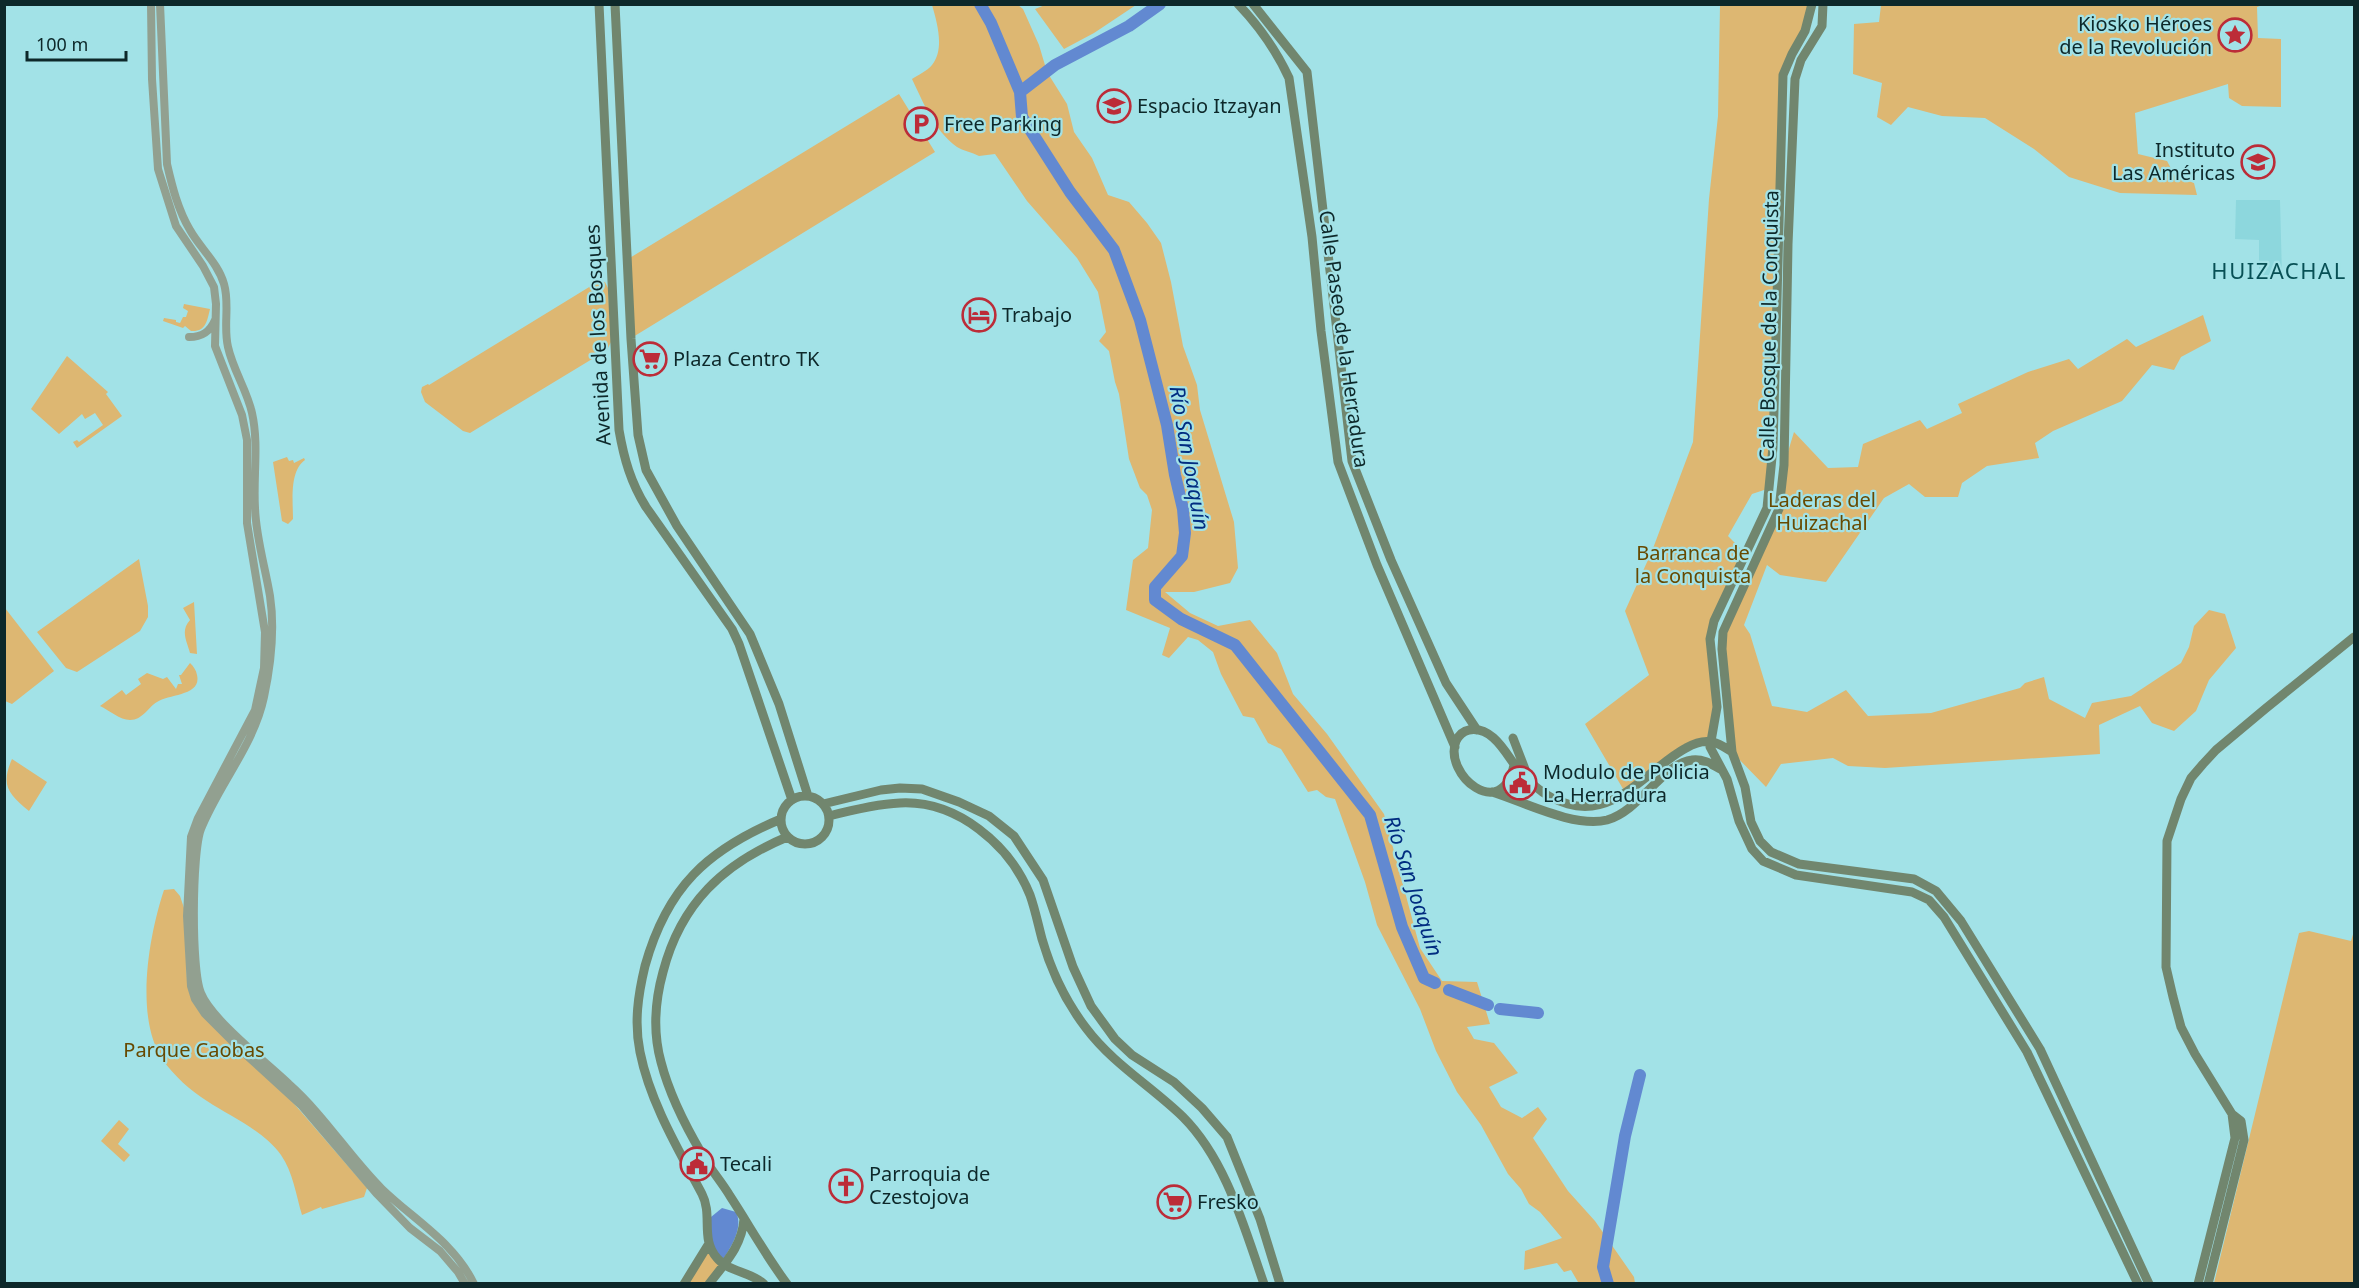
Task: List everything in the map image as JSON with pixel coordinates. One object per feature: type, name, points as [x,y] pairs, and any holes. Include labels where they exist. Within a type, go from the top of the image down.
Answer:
[{"type":"main road","name":"Avenida de los Bosques","points":[[599,4],[619,423],[625,464],[646,507],[732,629],[792,800]]},
{"type":"main road","name":"Avenida de los Bosques","points":[[615,4],[638,435],[645,470],[677,526],[750,634],[779,704],[808,796]]},
{"type":"main road","name":"Calle Paseo de la Herradura","points":[[1238,4],[1255,23],[1282,61],[1289,78],[1312,237],[1320,331],[1338,462],[1377,565],[1455,747]]},
{"type":"main road","name":"Calle Paseo de la Herradura","points":[[1253,4],[1307,72],[1352,461],[1408,600],[1446,683],[1477,730]]},
{"type":"main road","name":"Calle Bosque de la Conquista","points":[[1711,741],[1716,725],[1717,707],[1710,639],[1714,621],[1767,508],[1770,488],[1783,75],[1805,31],[1812,4]]},
{"type":"main road","name":"Calle Bosque de la Conquista","points":[[1823,4],[1822,26],[1802,60],[1795,79],[1788,244],[1784,465],[1779,509],[1724,632],[1722,649],[1732,752],[1744,788],[1751,822],[1760,841],[1771,852],[1799,864],[1914,879],[1936,891],[1961,921],[2044,1056],[2149,1284]]},
{"type":"main road","points":[[1292,93],[1300,91],[1311,98]]},
{"type":"main road","points":[[609,231],[626,230]]},
{"type":"main road","points":[[1377,565],[1408,600]]},
{"type":"main road","points":[[2208,1284],[2244,1140],[2241,1121],[2232,1114],[2181,1027],[2166,967],[2167,841],[2181,799],[2191,778],[2216,750],[2355,638]]},
{"type":"main road","points":[[1716,725],[1731,727]]},
{"type":"main road","points":[[1722,770],[1706,762],[1692,759],[1678,765],[1623,814],[1605,820],[1571,819],[1492,792],[1481,792],[1467,780],[1460,768],[1455,747],[1461,734],[1477,730],[1490,736],[1501,745],[1514,765],[1550,798],[1571,805],[1592,807],[1606,804],[1626,794],[1672,756],[1692,745],[1711,741],[1732,752]]},
{"type":"main road","points":[[1514,738],[1530,782]]},
{"type":"main road","points":[[1711,741],[1712,753],[1733,795],[1744,833],[1752,849],[1763,861],[1796,875],[1912,892],[1929,900],[1952,928],[2027,1052],[2052,1099],[2138,1284]]},
{"type":"main road","points":[[1492,792],[1503,788],[1508,782],[1514,765]]},
{"type":"main road","points":[[823,804],[900,788],[922,789],[989,816],[1014,836],[1043,880],[1081,987],[1091,1006],[1124,1047],[1174,1082],[1202,1108],[1227,1137],[1260,1219],[1280,1284]]},
{"type":"main road","points":[[1532,806],[1540,790]]},
{"type":"main road","points":[[787,837],[781,819],[784,810],[792,800],[808,796],[823,804],[829,816],[825,834],[816,842],[804,844],[787,837],[765,846],[739,862],[705,890],[693,905],[674,938],[659,987],[656,1010],[661,1061],[668,1083],[702,1154],[788,1284]]},
{"type":"main road","points":[[829,816],[870,806],[902,802],[917,804],[956,815],[984,832],[1008,856],[1024,883],[1052,969],[1065,994],[1080,1019],[1119,1065],[1172,1107],[1200,1137],[1218,1165],[1264,1284]]},
{"type":"main road","points":[[764,1284],[748,1273],[724,1265],[708,1245],[705,1199],[657,1106],[648,1081],[640,1052],[637,1005],[656,932],[686,882],[697,870],[731,844],[754,830],[781,819]]},
{"type":"main road","points":[[1988,987],[1998,981]]},
{"type":"main road","points":[[1065,994],[1075,995],[1081,987]]},
{"type":"main road","points":[[1080,1019],[1083,1010],[1091,1006]]},
{"type":"main road","points":[[2198,1284],[2235,1138],[2232,1114]]},
{"type":"main road","points":[[709,1284],[740,1241],[744,1218]]},
{"type":"main road","points":[[684,1284],[708,1245]]},
{"type":"street","points":[[151,4],[152,80],[158,169],[176,226],[212,281],[215,293],[214,346],[242,415],[247,440],[247,523],[265,620],[266,643],[264,668],[255,711],[198,818],[191,837],[187,916],[191,986],[198,1004],[244,1053],[265,1066],[313,1107],[381,1188],[414,1219],[446,1243],[464,1263],[474,1284]]},
{"type":"street","points":[[160,4],[167,164],[185,222],[216,268],[226,291],[227,344],[252,411],[255,430],[255,509],[272,618],[269,670],[261,710],[198,839],[194,917],[197,979],[202,996],[210,1009],[308,1112],[369,1186],[410,1228],[440,1251],[465,1284]]},
{"type":"street","points":[[189,337],[207,332],[216,314]]},
{"type":"shaded area","points":[[2236,200],[2280,200],[2282,276],[2259,275],[2259,240],[2235,239]]},
{"type":"green space","points":[[932,5],[1018,5],[1023,9],[1039,45],[1047,72],[1067,104],[1074,132],[1092,158],[1108,195],[1129,202],[1161,243],[1183,346],[1197,385],[1200,410],[1234,522],[1238,568],[1230,583],[1194,592],[1165,592],[1190,613],[1218,626],[1250,620],[1277,653],[1293,694],[1327,734],[1384,814],[1420,948],[1442,981],[1477,982],[1490,1024],[1467,1027],[1474,1039],[1494,1043],[1518,1073],[1489,1087],[1501,1107],[1522,1118],[1538,1107],[1547,1119],[1533,1138],[1568,1191],[1595,1221],[1634,1277],[1635,1283],[1578,1282],[1571,1270],[1564,1272],[1557,1263],[1524,1270],[1525,1251],[1562,1238],[1540,1212],[1529,1204],[1521,1189],[1508,1174],[1481,1125],[1457,1092],[1436,1051],[1420,1009],[1377,925],[1365,882],[1335,799],[1326,797],[1317,790],[1308,792],[1281,749],[1268,743],[1254,718],[1243,716],[1221,674],[1213,652],[1198,640],[1188,637],[1169,658],[1162,655],[1170,628],[1126,610],[1133,560],[1148,548],[1152,510],[1147,495],[1140,488],[1129,459],[1119,394],[1109,351],[1099,341],[1106,332],[1098,292],[1077,258],[1027,201],[995,154],[979,156],[962,150],[942,133],[930,116],[912,79],[925,71],[936,59],[939,35]]},
{"type":"green space","points":[[1045,5],[1136,5],[1094,33],[1064,49],[1035,9]]},
{"type":"green space","name":"Barranca de la Conquista","points":[[1720,5],[1812,5],[1783,75],[1770,488],[1752,494],[1728,536],[1746,554],[1710,639],[1717,707],[1711,741],[1702,740],[1626,794],[1585,724],[1649,675],[1625,611],[1652,551],[1693,442],[1709,199],[1718,116]]},
{"type":"green space","points":[[1881,5],[2263,5],[2257,7],[2258,38],[2281,39],[2281,107],[2242,106],[2229,98],[2228,84],[2135,113],[2138,154],[2167,161],[2175,176],[2194,183],[2197,195],[2120,193],[2069,177],[2034,149],[1985,118],[1942,116],[1908,107],[1891,125],[1877,117],[1882,83],[1853,74],[1854,24],[1879,22]]},
{"type":"green space","points":[[899,94],[935,152],[633,337],[628,259]]},
{"type":"green space","points":[[599,281],[605,282],[608,288],[611,342],[607,350],[470,433],[463,431],[425,402],[421,392],[422,387],[429,385]]},
{"type":"green space","points":[[184,304],[210,309],[203,328],[191,331],[185,326],[183,328],[163,321],[164,318],[180,323],[188,311],[183,308]]},
{"type":"green space","name":"Laderas del Huizachal","points":[[2203,315],[2211,341],[2181,357],[2174,370],[2152,365],[2122,401],[2053,431],[2035,443],[2039,458],[1987,466],[1962,483],[1958,497],[1925,497],[1909,484],[1884,498],[1826,582],[1780,575],[1767,565],[1744,625],[1750,634],[1772,706],[1807,712],[1846,690],[1868,716],[1931,713],[2020,688],[2025,683],[2044,677],[2049,699],[2085,718],[2092,703],[2131,696],[2181,663],[2189,647],[2194,626],[2209,610],[2225,614],[2236,648],[2209,680],[2196,711],[2174,731],[2152,723],[2140,706],[2099,725],[2100,754],[1885,768],[1848,766],[1833,758],[1781,764],[1766,787],[1732,752],[1722,649],[1730,617],[1779,509],[1784,465],[1794,432],[1828,468],[1858,467],[1863,444],[1920,420],[1927,429],[1962,413],[1958,404],[2028,372],[2069,359],[2078,369],[2127,339],[2136,347]]},
{"type":"green space","points":[[67,356],[108,392],[106,394],[122,416],[77,448],[73,442],[77,440],[79,442],[103,425],[95,413],[85,419],[82,414],[59,434],[31,409]]},
{"type":"green space","points":[[287,457],[294,463],[304,458],[305,460],[296,471],[293,519],[288,524],[282,521],[273,462]]},
{"type":"green space","points":[[139,559],[148,606],[148,617],[140,631],[77,672],[66,668],[37,632]]},
{"type":"green space","points":[[194,602],[197,654],[190,653],[186,640],[185,628],[190,620],[183,608]]},
{"type":"green space","points":[[5,608],[54,671],[12,704],[5,701]]},
{"type":"green space","points":[[190,663],[197,675],[195,687],[190,691],[162,699],[138,718],[130,720],[122,718],[100,706],[122,690],[126,695],[141,684],[138,679],[147,673],[163,679],[167,677],[176,689],[178,684],[182,684],[179,675]]},
{"type":"green space","points":[[12,759],[47,782],[29,811],[16,800],[8,789],[8,768]]},
{"type":"green space","name":"Parque Caobas","points":[[174,889],[180,896],[184,908],[187,980],[367,1188],[364,1197],[322,1209],[321,1207],[302,1215],[288,1169],[274,1146],[256,1131],[194,1092],[163,1060],[154,1042],[149,1022],[147,976],[149,952],[158,909],[164,890]]},
{"type":"green space","points":[[2309,931],[2351,941],[2354,931],[2354,1283],[2214,1283],[2299,933]]},
{"type":"green space","points":[[119,1120],[129,1129],[118,1144],[130,1155],[124,1162],[101,1141]]},
{"type":"green space","points":[[707,1247],[720,1264],[706,1283],[687,1284]]},
{"type":"water","points":[[722,1208],[736,1212],[738,1225],[735,1238],[721,1262],[708,1244],[711,1217]]},
{"type":"waterway","name":"Río San Joaquín","points":[[980,4],[991,23],[1020,92],[1022,117],[1070,192],[1114,250],[1140,320],[1167,425],[1183,509],[1185,533],[1182,556],[1155,587],[1155,600],[1181,619],[1235,645],[1370,815],[1402,927],[1424,978],[1435,983]]},
{"type":"waterway","name":"Río San Joaquín","points":[[1020,92],[1055,65],[1129,26],[1160,4]]},
{"type":"waterway","name":"Río San Joaquín","points":[[1449,990],[1488,1005]]},
{"type":"waterway","name":"Río San Joaquín","points":[[1500,1009],[1538,1013]]},
{"type":"waterway","name":"Río San Joaquín","points":[[1608,1284],[1603,1267],[1625,1136],[1640,1075]]},
{"type":"place","name":"Kiosko Héroes de la Revolución","points":[[2235,35]]},
{"type":"place","name":"Espacio Itzayan","points":[[1114,106]]},
{"type":"place","name":"Free Parking","points":[[921,124]]},
{"type":"place","name":"Instituto Las Américas","points":[[2258,162]]},
{"type":"place","name":"Trabajo","points":[[979,315]]},
{"type":"place","name":"Plaza Centro TK","points":[[650,359]]},
{"type":"place","name":"Modulo de Policia La Herradura","points":[[1520,783]]},
{"type":"place","name":"Tecali","points":[[697,1164]]},
{"type":"place","name":"Parroquia de Czestojova","points":[[846,1186]]},
{"type":"place","name":"Fresko","points":[[1174,1202]]},
{"type":"district","name":"HUIZACHAL","points":[[2279,271]]}]
